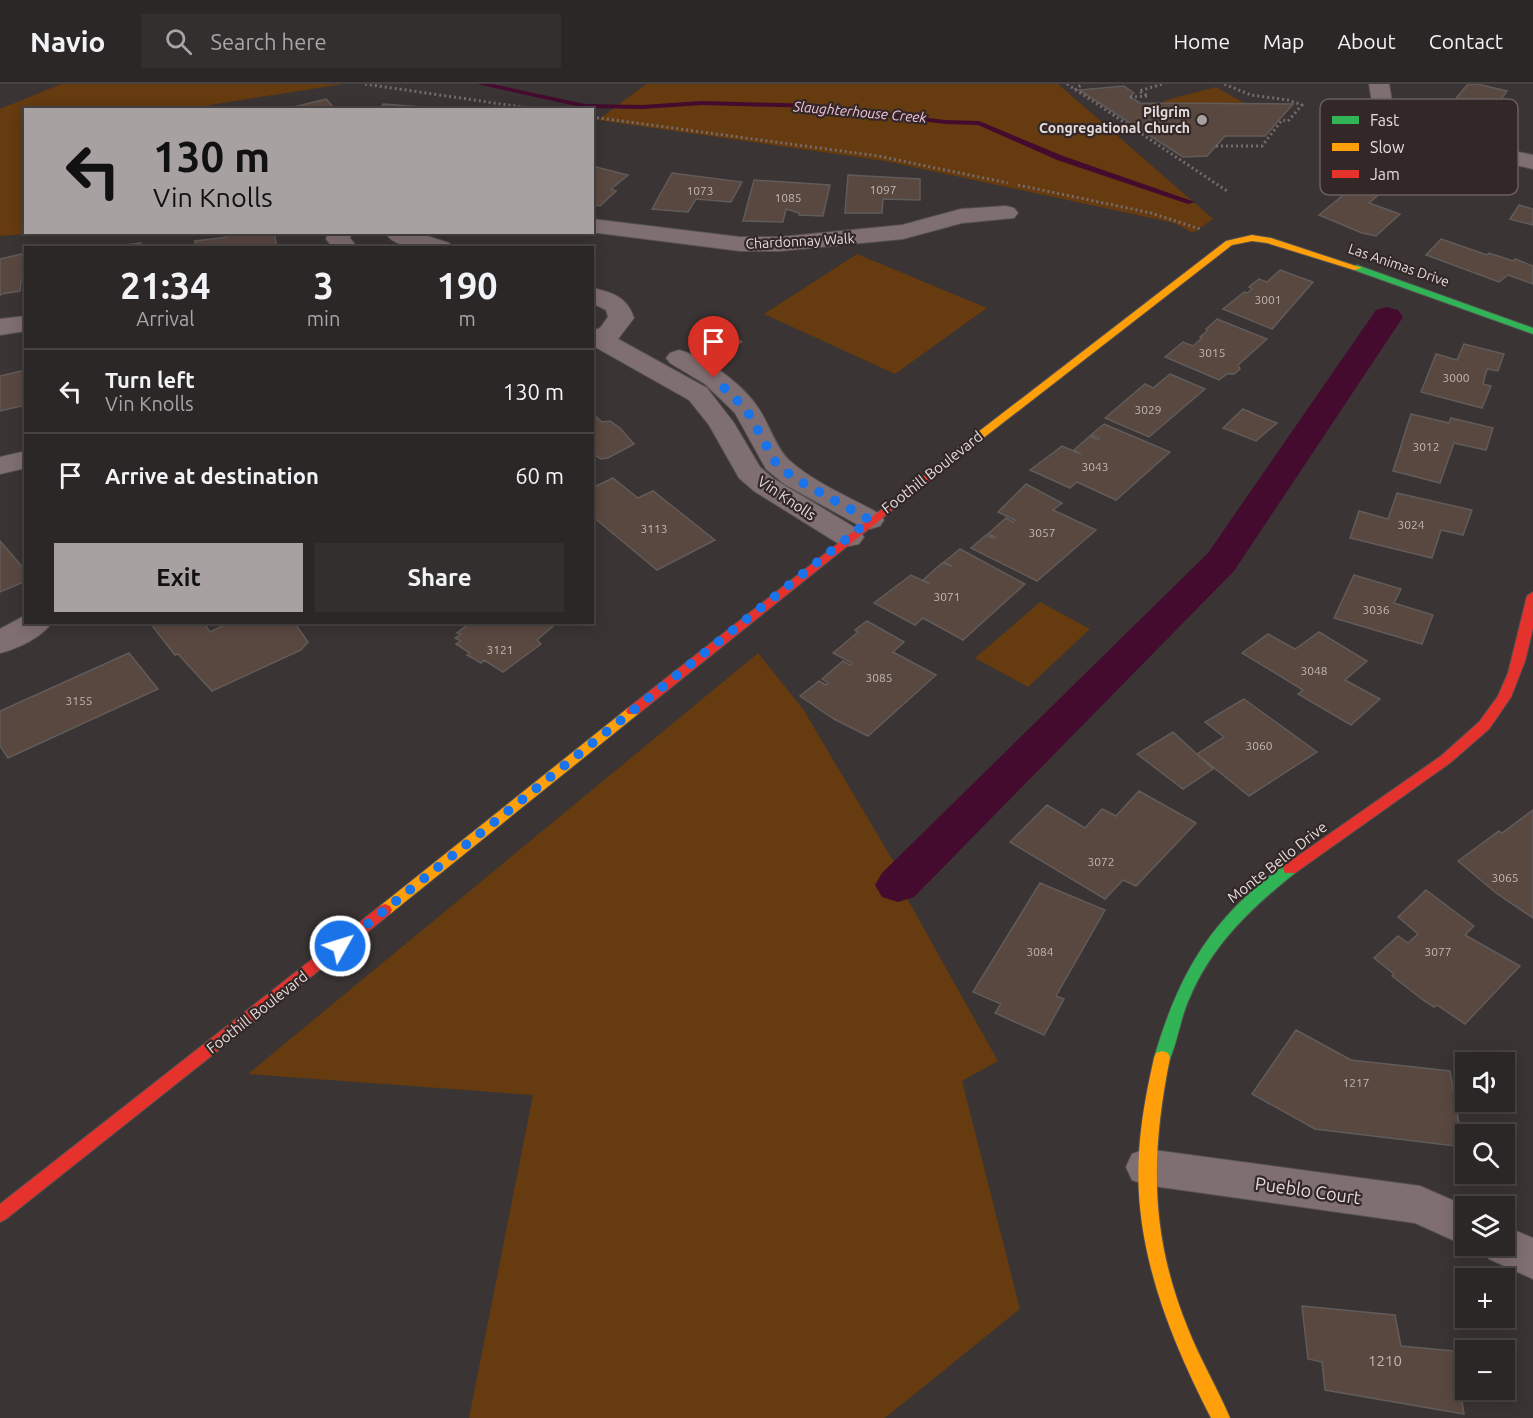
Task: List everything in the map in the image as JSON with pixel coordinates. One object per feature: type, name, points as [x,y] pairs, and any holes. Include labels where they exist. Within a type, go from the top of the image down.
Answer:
[{"type":"street","points":[[1378,84],[1382,99]]},
{"type":"street","points":[[1518,158],[1533,162]]},
{"type":"street","name":"Chardonnay Walk","points":[[594,226],[740,244],[780,244],[892,234],[961,216],[1006,213]]},
{"type":"street","name":"Las Animas Drive","points":[[1252,238],[1268,240],[1314,253],[1533,331]]},
{"type":"street","name":"Foothill Boulevard","points":[[0,1214],[252,1017],[859,529],[1207,257],[1229,243],[1252,238]]},
{"type":"street","points":[[391,242],[424,246]]},
{"type":"street","name":"Vin Knolls","points":[[594,296],[613,303],[620,310],[621,318],[602,335],[698,394],[721,423],[749,472],[764,485],[859,529]]},
{"type":"street","points":[[0,327],[24,323]]},
{"type":"street","points":[[0,466],[24,460]]},
{"type":"street","name":"Monte Bello Drive","points":[[1221,1418],[1188,1355],[1173,1314],[1156,1250],[1149,1210],[1146,1167],[1150,1114],[1163,1056],[1182,990],[1196,964],[1227,922],[1252,898],[1458,752],[1485,723],[1504,697],[1513,678],[1533,596]]},
{"type":"street","points":[[0,643],[33,624]]},
{"type":"street","name":"Pueblo Court","points":[[1146,1167],[1420,1206],[1455,1222]]},
{"type":"street","points":[[1515,1250],[1533,1259]]},
{"type":"path","points":[[365,84],[528,108]]},
{"type":"path","points":[[1066,84],[1227,191]]},
{"type":"path","points":[[1075,90],[1082,84]]},
{"type":"path","points":[[1130,97],[1148,96],[1139,91],[1163,84]]},
{"type":"path","points":[[1216,146],[1262,146],[1282,120],[1288,121],[1302,105],[1288,100],[1251,95],[1224,84]]},
{"type":"path","points":[[594,117],[878,156],[1151,213],[1201,229]]},
{"type":"shaded area","points":[[61,84],[343,84],[191,108],[24,108],[24,234],[27,234],[0,236],[0,109]]},
{"type":"shaded area","points":[[646,84],[1058,84],[1213,219],[1193,233],[1174,223],[885,161],[598,120]]},
{"type":"shaded area","points":[[1216,87],[1244,103],[1166,103],[1163,101]]},
{"type":"shaded area","points":[[857,254],[987,308],[895,374],[764,314]]},
{"type":"shaded area","points":[[1040,602],[1090,629],[1028,687],[975,658]]},
{"type":"shaded area","points":[[758,653],[803,709],[895,864],[904,893],[998,1061],[962,1081],[1020,1309],[885,1418],[469,1418],[533,1095],[248,1074]]},
{"type":"building","points":[[1468,84],[1507,91],[1501,99],[1455,99]]},
{"type":"building","name":"Pilgrim Congregational Church","points":[[1124,86],[1134,93],[1130,97],[1140,103],[1293,104],[1265,136],[1225,136],[1207,156],[1183,157],[1079,90]]},
{"type":"building","points":[[326,99],[334,108],[289,108]]},
{"type":"building","points":[[383,104],[434,108],[380,108]]},
{"type":"building","points":[[594,166],[628,175],[611,189],[616,191],[600,206],[594,204]]},
{"type":"building","points":[[672,173],[742,182],[731,202],[696,199],[688,212],[652,209]]},
{"type":"building","points":[[848,175],[920,179],[920,200],[883,199],[882,213],[845,213]]},
{"type":"building","points":[[754,180],[830,185],[823,216],[799,215],[799,213],[786,209],[783,222],[743,221]]},
{"type":"building","points":[[1378,195],[1369,203],[1400,214],[1376,236],[1362,233],[1319,215],[1342,196]]},
{"type":"building","points":[[1519,205],[1533,209],[1533,225],[1510,219]]},
{"type":"building","points":[[227,234],[274,234],[277,246],[196,246],[195,241],[227,237]]},
{"type":"building","points":[[1441,239],[1487,255],[1489,253],[1513,261],[1515,259],[1533,266],[1533,284],[1508,275],[1499,282],[1426,255]]},
{"type":"building","points":[[141,243],[142,246],[116,246]]},
{"type":"building","points":[[24,253],[24,280],[21,280],[20,291],[0,296],[0,259]]},
{"type":"building","points":[[1280,270],[1313,282],[1272,329],[1223,309],[1244,292],[1247,293],[1252,289],[1249,287],[1259,279],[1267,282]]},
{"type":"building","points":[[1217,319],[1267,339],[1238,365],[1240,369],[1234,374],[1227,374],[1219,380],[1165,357],[1183,342],[1193,346]]},
{"type":"building","points":[[716,325],[742,342],[715,355],[689,337]]},
{"type":"building","points":[[1464,344],[1504,354],[1498,371],[1487,369],[1483,384],[1491,386],[1482,408],[1421,392],[1436,354],[1457,360]]},
{"type":"building","points":[[24,370],[24,405],[0,411],[0,376]]},
{"type":"building","points":[[1170,374],[1205,389],[1149,437],[1105,418],[1145,384],[1153,388]]},
{"type":"building","points":[[1243,409],[1277,423],[1256,441],[1223,428]]},
{"type":"building","points":[[1411,414],[1449,423],[1451,418],[1493,428],[1486,450],[1454,443],[1440,483],[1393,471]]},
{"type":"building","points":[[594,415],[602,422],[610,421],[620,428],[634,444],[608,458],[601,459],[594,454]]},
{"type":"building","points":[[1104,424],[1170,452],[1116,500],[1077,482],[1070,488],[1030,470],[1062,446],[1081,454],[1074,450],[1090,436],[1098,440],[1099,438],[1091,435]]},
{"type":"building","points":[[613,478],[638,498],[653,491],[715,540],[657,570],[594,518],[594,487]]},
{"type":"building","points":[[1026,484],[1062,503],[1053,510],[1096,530],[1037,581],[971,548],[986,535],[995,537],[988,534],[1006,518],[1013,522],[1015,520],[998,512]]},
{"type":"building","points":[[1397,493],[1472,510],[1463,535],[1441,530],[1432,558],[1350,538],[1359,511],[1388,519]]},
{"type":"building","points":[[0,541],[24,569],[24,582],[0,592]]},
{"type":"building","points":[[960,549],[1025,584],[963,640],[923,618],[915,625],[874,603],[911,575],[930,584],[923,580],[942,563],[952,566],[944,562]]},
{"type":"building","points":[[1354,575],[1401,589],[1394,603],[1433,615],[1422,644],[1334,618]]},
{"type":"building","points":[[867,621],[904,642],[893,652],[936,675],[868,736],[834,719],[800,696],[819,681],[826,685],[828,683],[822,679],[843,661],[850,665],[852,663],[833,653],[858,632],[855,630]]},
{"type":"building","points":[[157,624],[204,624],[210,632],[227,624],[295,624],[308,642],[301,650],[212,691],[178,654],[175,655],[153,627]]},
{"type":"building","points":[[468,624],[556,624],[537,640],[541,644],[503,672],[484,660],[481,663],[467,655],[470,653],[456,644],[461,641],[455,638],[461,634],[457,633]]},
{"type":"building","points":[[1319,632],[1367,661],[1345,680],[1380,699],[1351,725],[1298,694],[1303,690],[1242,653],[1268,634],[1295,649]]},
{"type":"building","points":[[129,653],[158,689],[8,758],[0,746],[0,711]]},
{"type":"building","points":[[1244,699],[1317,752],[1249,796],[1197,754],[1224,737],[1205,722]]},
{"type":"building","points":[[1173,732],[1213,769],[1183,789],[1137,754]]},
{"type":"building","points":[[1139,791],[1196,823],[1136,886],[1123,880],[1105,899],[1010,842],[1047,805],[1085,828],[1102,809],[1116,816]]},
{"type":"building","points":[[1533,810],[1533,918],[1496,893],[1458,861]]},
{"type":"building","points":[[1040,883],[1105,910],[1056,996],[1064,999],[1044,1035],[995,1013],[1001,1004],[973,992]]},
{"type":"building","points":[[1426,890],[1474,926],[1465,935],[1520,966],[1465,1024],[1437,1005],[1434,1007],[1423,1000],[1392,976],[1394,974],[1374,958],[1398,936],[1408,943],[1418,934],[1398,917]]},
{"type":"building","points":[[1296,1030],[1351,1060],[1450,1071],[1455,1112],[1457,1112],[1459,1124],[1455,1124],[1455,1146],[1315,1129],[1252,1094]]},
{"type":"building","points":[[1302,1306],[1395,1315],[1401,1346],[1454,1351],[1455,1400],[1462,1400],[1464,1414],[1325,1390],[1322,1362],[1308,1359]]},
{"type":"waterway","name":"Slaughterhouse Creek","points":[[481,84],[585,106],[642,107],[702,103],[815,106],[945,122],[979,123],[1060,158],[1191,202]]},
{"type":"waterway","points":[[898,885],[1221,562],[1387,317]]},
{"type":"traffic: fast","points":[[1357,268],[1533,331]]},
{"type":"traffic: fast","points":[[1162,1058],[1181,999],[1207,951],[1242,909],[1290,869]]},
{"type":"traffic: slow","points":[[942,465],[1229,243],[1252,238],[1268,240],[1357,268]]},
{"type":"traffic: slow","points":[[385,910],[633,711]]},
{"type":"traffic: slow","points":[[1162,1058],[1152,1107],[1147,1154],[1148,1199],[1154,1244],[1179,1330],[1198,1374],[1221,1418]]},
{"type":"traffic: jam","points":[[633,711],[942,465]]},
{"type":"traffic: jam","points":[[1290,869],[1446,760],[1484,725],[1504,697],[1515,673],[1533,596]]},
{"type":"traffic: jam","points":[[0,1214],[385,910]]},
{"type":"place","name":"Pilgrim Congregational Church","points":[[1202,120]]},
{"type":"route","points":[[340,946],[870,520],[794,478],[776,463],[746,409],[714,378]]}]
